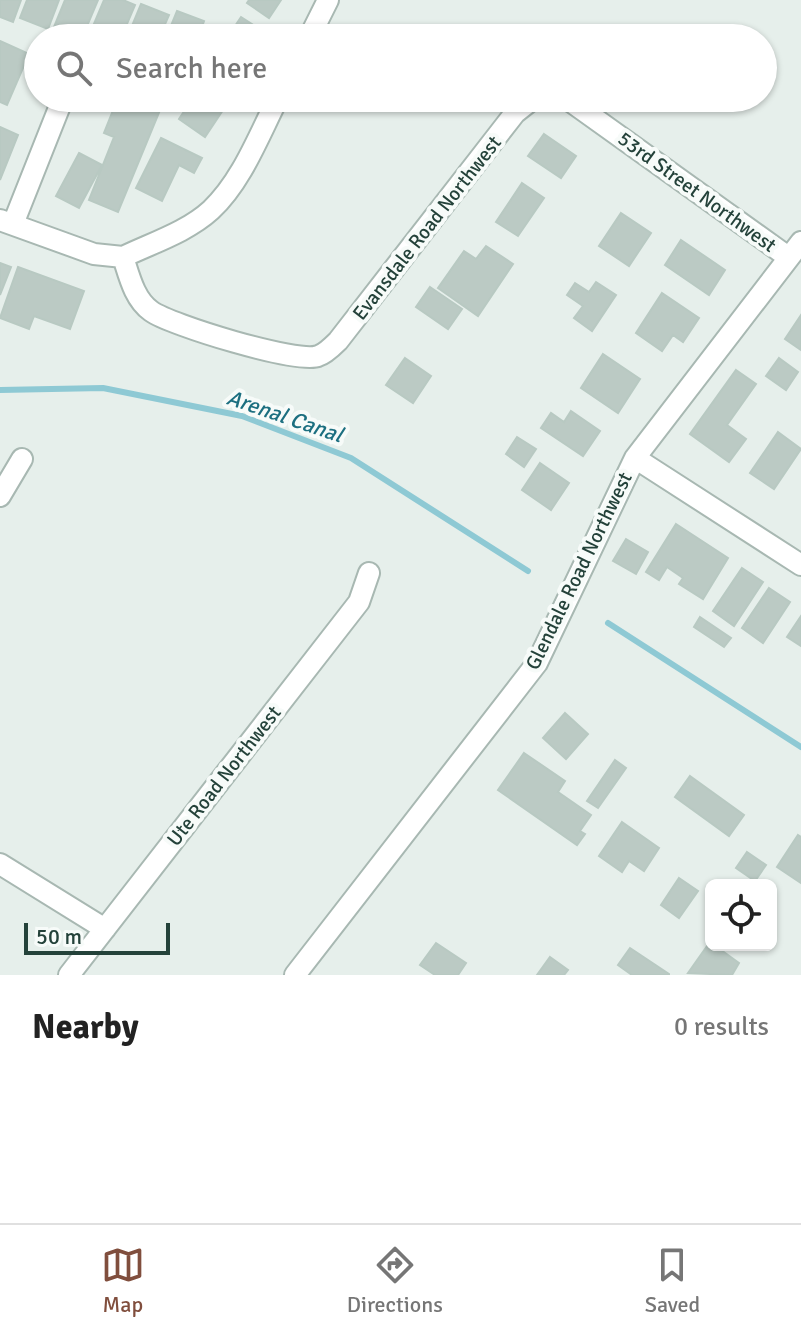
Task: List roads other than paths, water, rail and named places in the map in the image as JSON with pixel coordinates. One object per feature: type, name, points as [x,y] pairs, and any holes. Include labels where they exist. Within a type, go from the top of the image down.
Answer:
[{"type":"street","points":[[316,24],[328,0]]},
{"type":"street","points":[[57,112],[6,222],[94,254],[123,257],[180,231],[210,210],[230,187],[270,112]]},
{"type":"street","name":"Evansdale Road Northwest","points":[[123,257],[136,294],[151,311],[271,353],[294,358],[318,357],[338,341],[516,112]]},
{"type":"street","name":"53rd Street Northwest","points":[[587,112],[795,250]]},
{"type":"street","name":"Glendale Road Northwest","points":[[295,975],[537,663],[635,458],[795,250]]},
{"type":"street","points":[[635,458],[801,565]]},
{"type":"street","points":[[0,496],[22,459]]},
{"type":"street","name":"Ute Road Northwest","points":[[69,975],[359,602],[369,573]]},
{"type":"street","points":[[0,864],[105,929]]},
{"type":"waterway","name":"Arenal Canal","points":[[0,390],[103,388],[242,416],[351,458],[528,571]]},
{"type":"waterway","name":"Arenal Canal","points":[[608,623],[801,747]]}]
